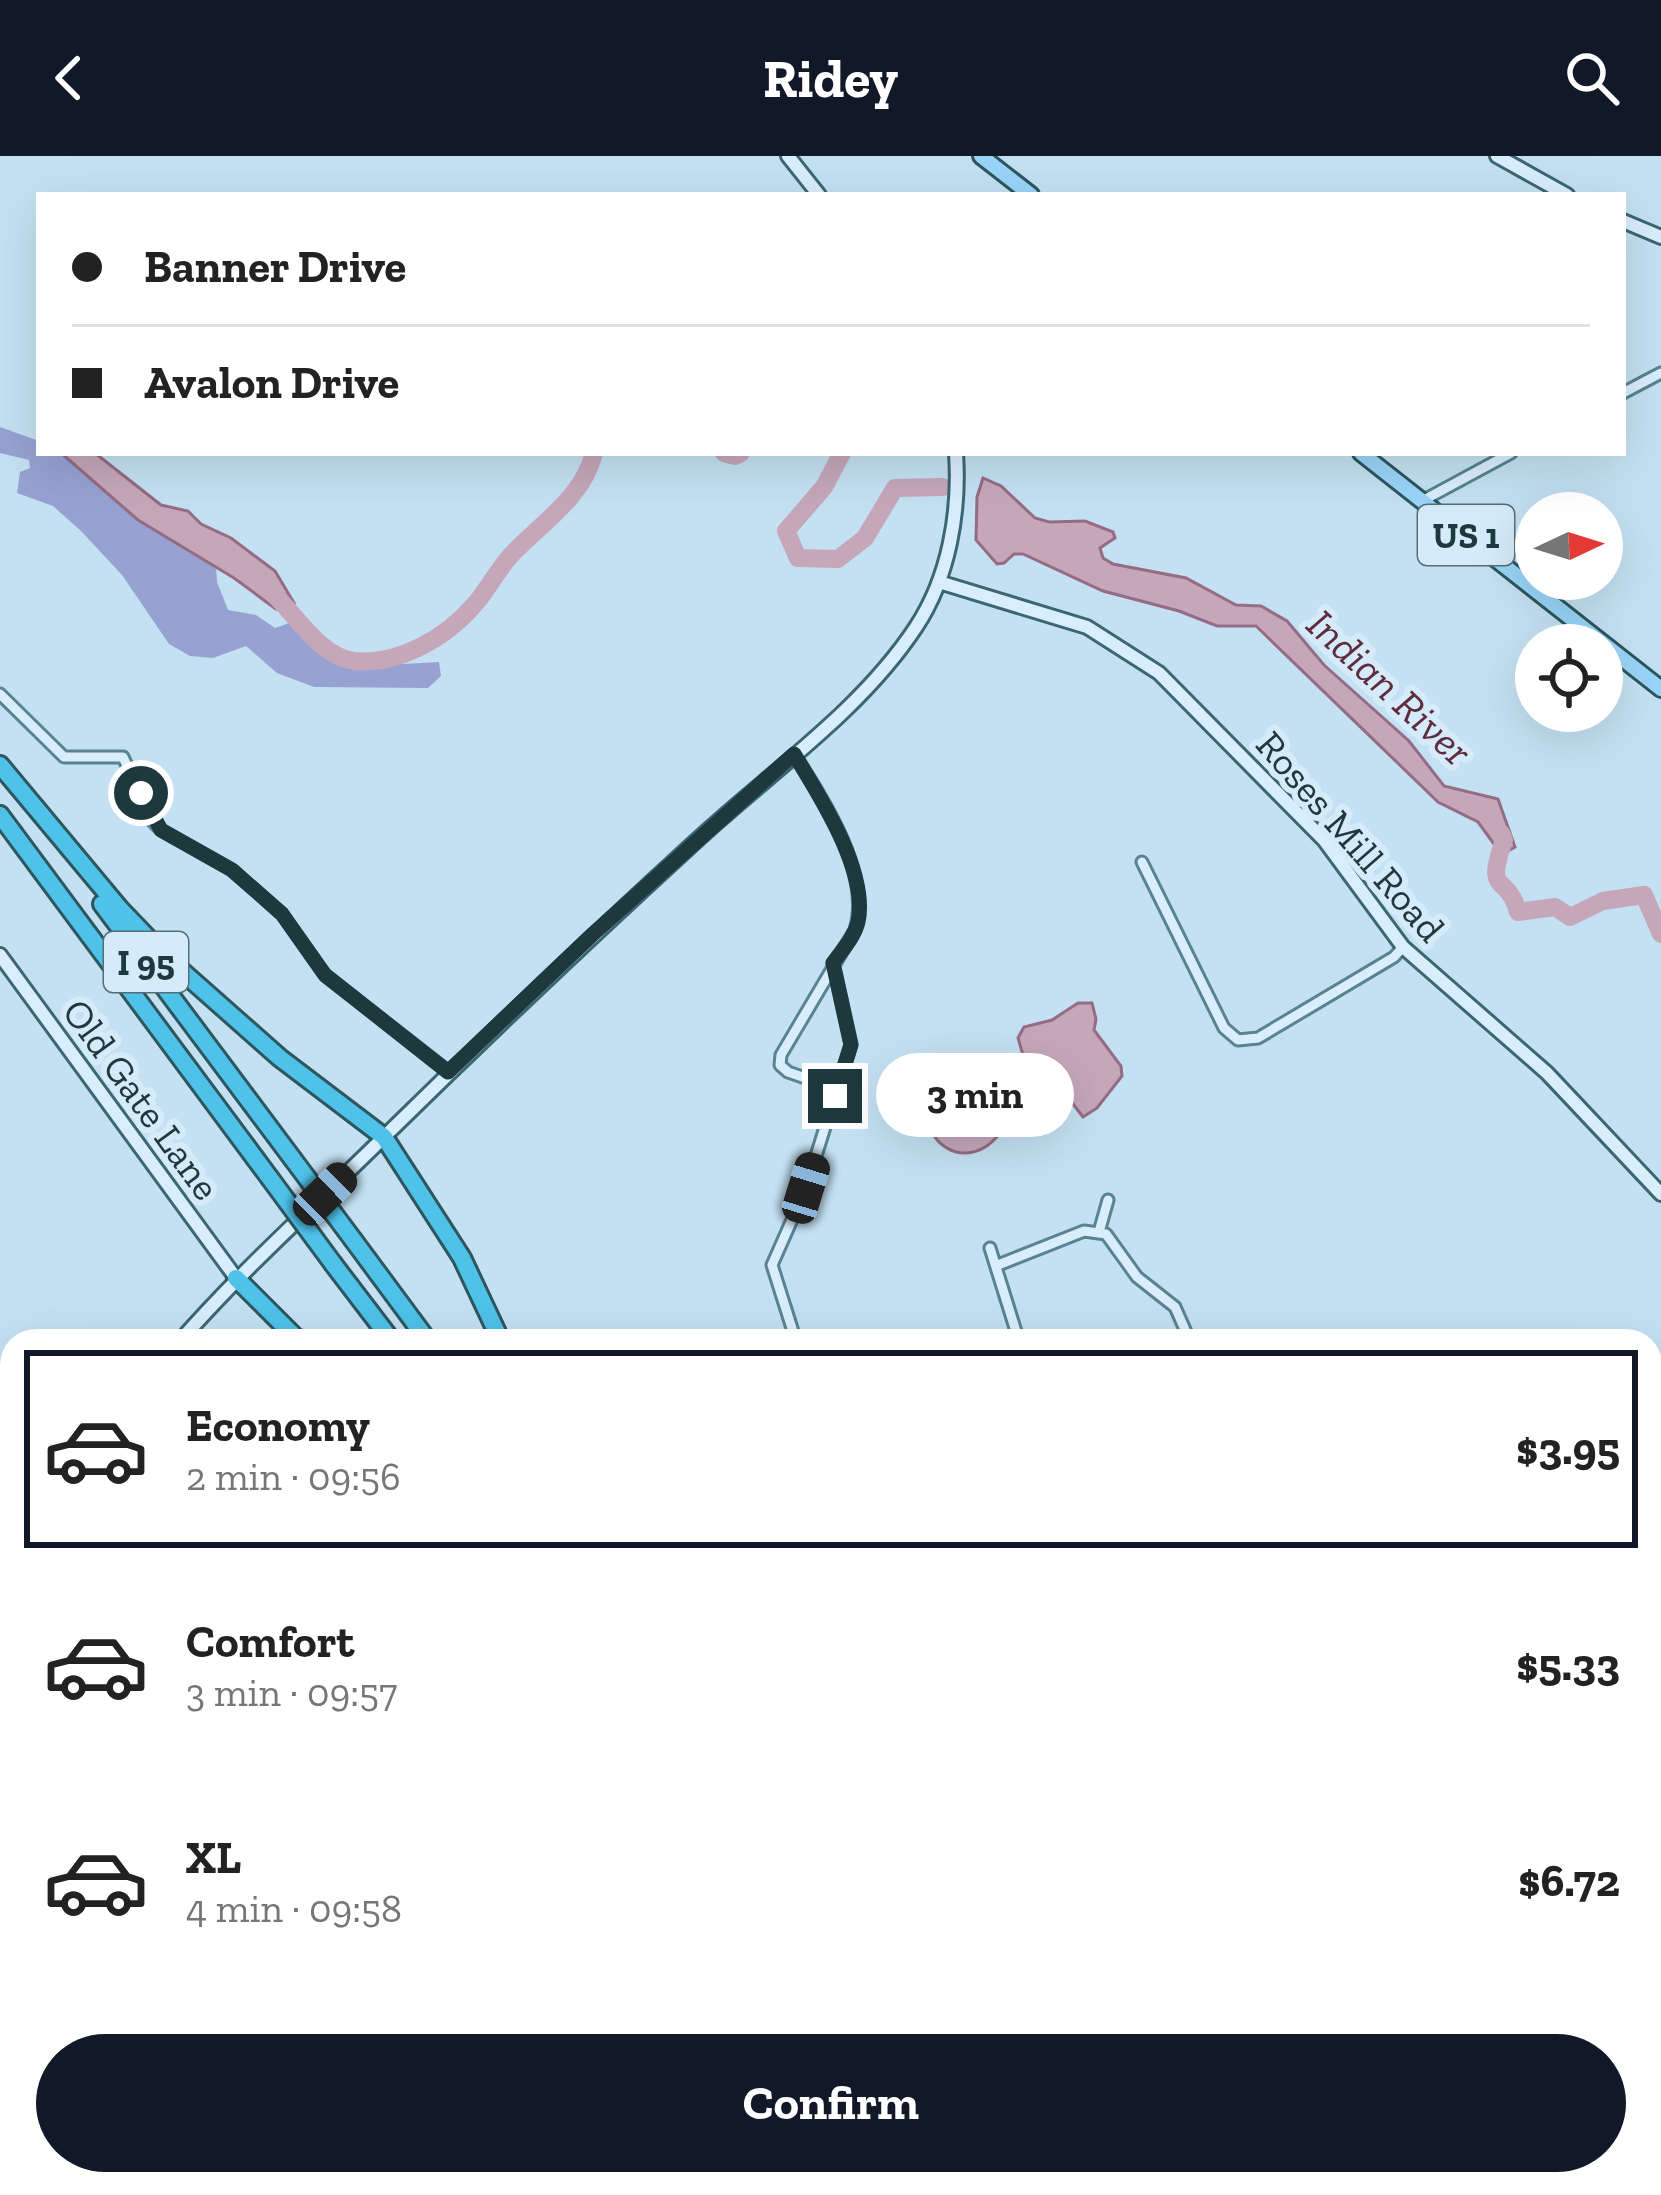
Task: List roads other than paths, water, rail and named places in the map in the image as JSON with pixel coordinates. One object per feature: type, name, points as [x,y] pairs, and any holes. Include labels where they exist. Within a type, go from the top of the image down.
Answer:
[{"type":"highway","points":[[0,766],[168,959],[280,1058],[384,1137],[462,1258],[495,1329]]},
{"type":"highway","name":"I 95","points":[[0,766],[419,1329]]},
{"type":"highway","name":"I 95","points":[[0,815],[383,1329]]},
{"type":"highway","points":[[236,1278],[287,1329]]},
{"type":"main road","points":[[788,156],[817,192]]},
{"type":"main road","points":[[981,156],[1026,192]]},
{"type":"main road","points":[[1497,156],[1562,192]]},
{"type":"main road","points":[[1626,222],[1661,237]]},
{"type":"main road","points":[[191,1329],[236,1278],[448,1072],[886,666],[918,623],[939,582],[956,499],[956,456]]},
{"type":"main road","name":"US 1","points":[[1365,456],[1661,689]]},
{"type":"main road","name":"Roses Mill Road","points":[[939,582],[1087,627],[1159,673],[1324,840],[1403,947],[1547,1073],[1661,1194]]},
{"type":"main road","name":"Old Gate Lane","points":[[0,955],[236,1278]]},
{"type":"street","points":[[1626,391],[1661,373]]},
{"type":"street","points":[[1422,501],[1505,456]]},
{"type":"street","points":[[0,694],[64,757],[123,757],[161,830],[232,870],[282,914],[325,975],[448,1072]]},
{"type":"street","points":[[794,754],[828,805],[858,895],[855,930],[780,1060],[788,1072],[837,1089]]},
{"type":"street","points":[[1142,862],[1224,1028],[1238,1040],[1258,1038],[1394,957],[1403,947]]},
{"type":"street","points":[[792,1329],[772,1265],[806,1189],[851,1045],[833,963]]},
{"type":"street","points":[[1100,1232],[1108,1200]]},
{"type":"street","points":[[998,1265],[1074,1234],[1100,1232],[1111,1238],[1138,1277],[1175,1307],[1185,1329]]},
{"type":"street","points":[[990,1248],[1016,1329]]},
{"type":"waterway","name":"Indian River","points":[[270,591],[319,643],[341,658],[371,661],[404,654],[436,638],[463,616],[509,558],[572,495],[593,456]]},
{"type":"waterway","name":"Indian River","points":[[840,456],[824,487],[786,531],[798,558],[838,559],[865,538],[895,488],[943,487]]},
{"type":"waterway","name":"Indian River","points":[[1501,833],[1504,840],[1497,877],[1518,912],[1555,907],[1570,917],[1603,901],[1644,895],[1661,934]]}]
